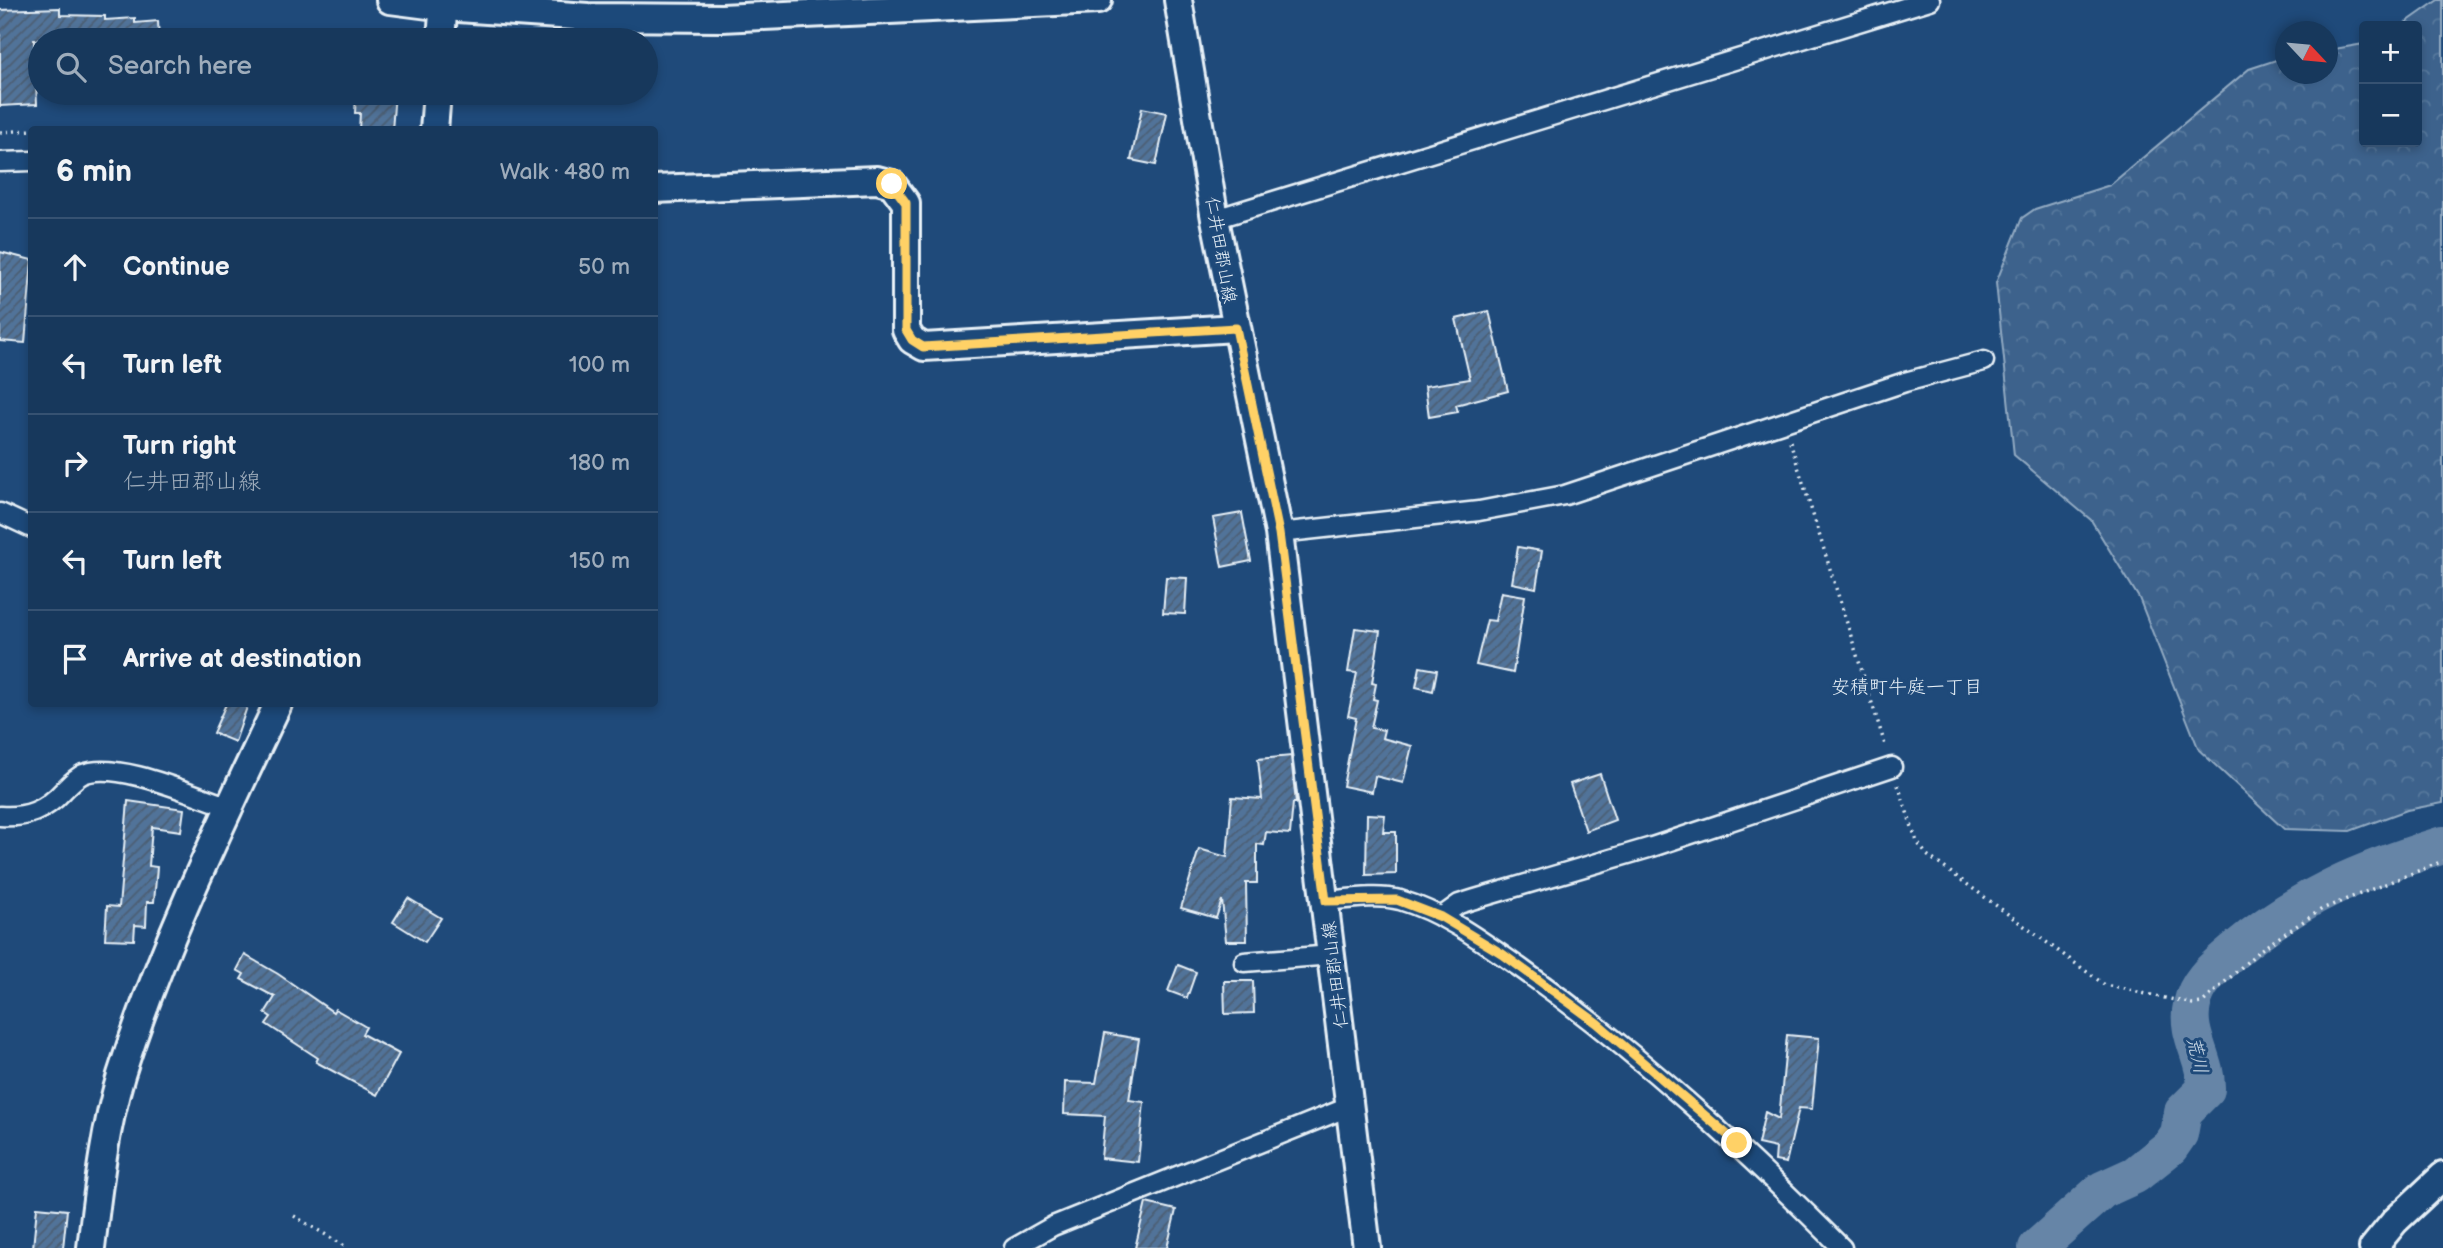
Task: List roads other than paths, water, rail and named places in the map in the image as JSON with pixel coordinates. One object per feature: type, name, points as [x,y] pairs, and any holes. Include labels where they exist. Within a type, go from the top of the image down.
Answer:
[{"type":"street","points":[[390,0],[587,18],[722,18],[1098,0]]},
{"type":"street","name":"仁井田郡山線","points":[[1178,0],[1215,219],[1279,533],[1367,1248]]},
{"type":"street","points":[[1215,219],[1930,0]]},
{"type":"street","points":[[442,28],[444,4]]},
{"type":"street","points":[[434,126],[436,105]]},
{"type":"street","points":[[0,163],[28,161]]},
{"type":"street","points":[[658,189],[877,180],[892,184],[906,203],[906,330],[912,340],[923,347],[1236,328]]},
{"type":"street","points":[[1279,533],[1516,506],[1565,495],[1905,382],[1984,361]]},
{"type":"street","points":[[0,513],[28,526]]},
{"type":"street","points":[[91,1248],[104,1144],[120,1077],[148,996],[277,707]]},
{"type":"street","points":[[1441,917],[1460,904],[1475,899],[1652,847],[1892,767]]},
{"type":"street","points":[[0,816],[36,812],[57,798],[80,775],[99,771],[131,776],[230,807]]},
{"type":"street","points":[[1326,901],[1397,900],[1441,917],[1561,996],[1649,1065],[1737,1143],[1842,1248]]},
{"type":"street","points":[[1244,962],[1332,955]]},
{"type":"street","points":[[1014,1248],[1053,1226],[1351,1106]]},
{"type":"street","points":[[2373,1248],[2395,1222],[2443,1176]]},
{"type":"waterway","name":"荒川","points":[[2037,1248],[2102,1190],[2135,1175],[2170,1147],[2179,1134],[2183,1112],[2206,1089],[2203,1067],[2191,1027],[2191,1016],[2198,988],[2214,969],[2258,932],[2307,900],[2385,864],[2443,845]]},
{"type":"district","name":"安積町牛庭一丁目","points":[[1907,686]]}]
